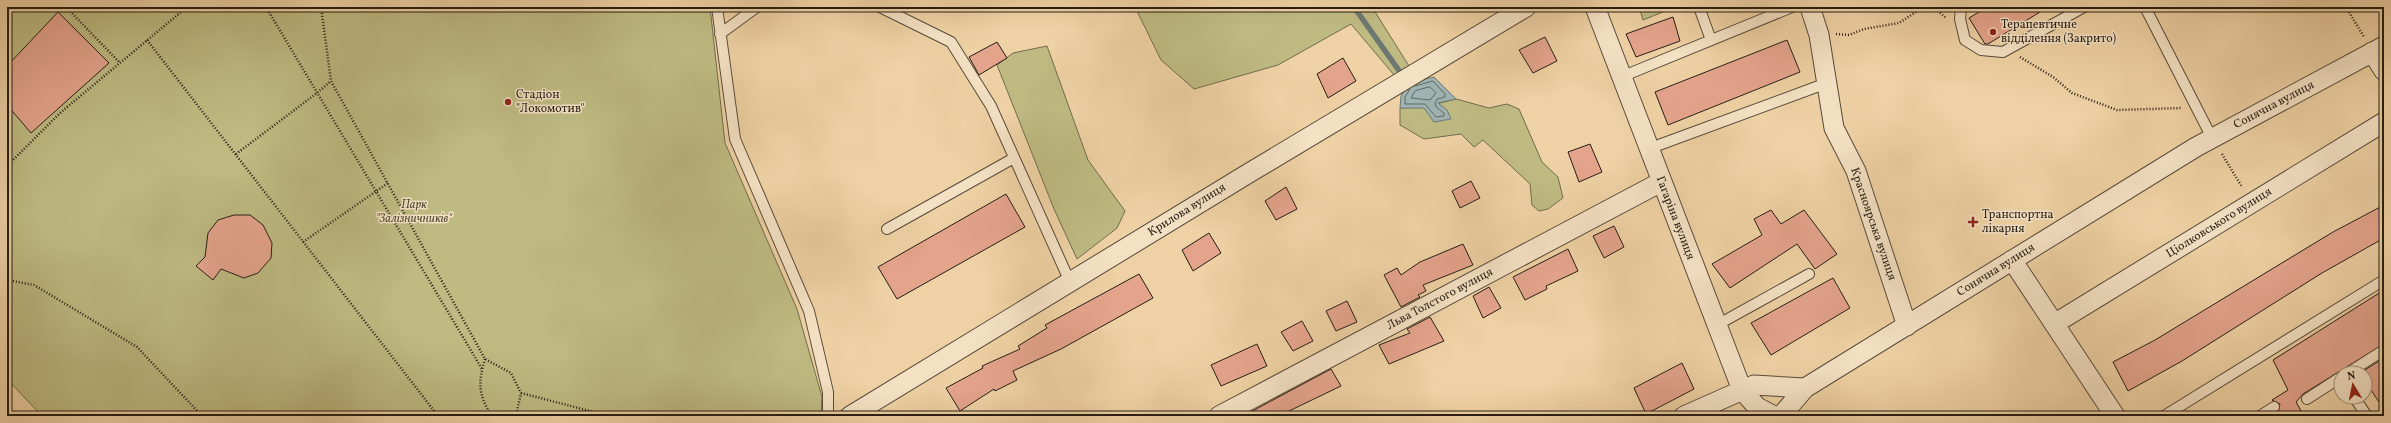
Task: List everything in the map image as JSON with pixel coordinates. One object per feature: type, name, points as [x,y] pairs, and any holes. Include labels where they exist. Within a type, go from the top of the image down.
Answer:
[{"type":"street","name":"Крилова вулиця","points":[[850,416],[1526,7]]},
{"type":"street","name":"Гагаріна вулиця","points":[[1595,7],[1648,149],[1742,390],[1757,407],[1774,416]]},
{"type":"street","name":"Красноярська вулиця","points":[[1810,7],[1819,35],[1834,128],[1856,171],[1906,326]]},
{"type":"street","points":[[2378,49],[2384,71]]},
{"type":"street","name":"Сонячна вулиця","points":[[1805,388],[2212,138],[2378,49]]},
{"type":"street","name":"Ціолковського вулиця","points":[[2054,324],[2384,122]]},
{"type":"street","name":"Льва Толстого вулиця","points":[[1219,416],[1661,182]]},
{"type":"street","points":[[2012,260],[2115,416]]},
{"type":"street","points":[[1684,416],[1754,385],[1805,388]]},
{"type":"street","points":[[1781,416],[1805,388]]},
{"type":"lane","points":[[717,7],[735,139],[809,311],[828,392],[828,416]]},
{"type":"lane","points":[[720,34],[758,7]]},
{"type":"lane","points":[[880,7],[950,42],[991,106],[1070,282]]},
{"type":"lane","points":[[1699,7],[1711,40]]},
{"type":"lane","points":[[1621,77],[1792,7]]},
{"type":"lane","points":[[1961,7],[1960,19],[1965,40],[1981,50],[2003,52],[2084,7]]},
{"type":"lane","points":[[2145,7],[2212,138]]},
{"type":"lane","points":[[1648,149],[1827,83]]},
{"type":"lane","points":[[887,229],[1014,158]]},
{"type":"lane","points":[[1717,325],[1809,274]]},
{"type":"lane","points":[[2164,416],[2384,280]]},
{"type":"lane","points":[[2361,365],[2384,350]]},
{"type":"lane","points":[[2307,399],[2333,383]]},
{"type":"lane","points":[[2359,405],[2367,416]]},
{"type":"lane","points":[[2260,416],[2274,407]]},
{"type":"lane","points":[[2380,416],[2384,414]]},
{"type":"path","points":[[66,7],[120,63]]},
{"type":"path","points":[[7,166],[60,113],[187,7]]},
{"type":"path","points":[[266,7],[482,369]]},
{"type":"path","points":[[321,7],[331,80],[485,359],[511,373],[521,393],[516,416]]},
{"type":"path","points":[[2346,7],[2378,49]]},
{"type":"path","points":[[1819,35],[1849,35],[1864,29],[1899,23],[1919,10],[1936,8],[1948,20],[1956,35],[1965,40]]},
{"type":"path","points":[[148,40],[438,416]]},
{"type":"path","points":[[2003,52],[2018,57],[2053,77],[2072,93],[2116,110],[2197,108]]},
{"type":"path","points":[[236,154],[317,94],[331,80]]},
{"type":"path","points":[[2212,138],[2252,203]]},
{"type":"path","points":[[304,242],[388,184]]},
{"type":"path","points":[[7,280],[34,285],[137,347],[202,416]]},
{"type":"path","points":[[485,359],[479,379],[483,403],[492,416]]},
{"type":"path","points":[[521,393],[609,416]]},
{"type":"green space","name":"Парк \"Залізничників\"","points":[[7,7],[710,7],[725,143],[797,309],[822,397],[821,416],[42,416],[7,379]]},
{"type":"green space","points":[[1135,7],[1372,7],[1409,66],[1394,75],[1351,24],[1278,65],[1194,89],[1161,60]]},
{"type":"green space","points":[[1639,7],[1675,7],[1643,20]]},
{"type":"green space","points":[[1047,46],[1088,160],[1125,211],[1117,228],[1077,259],[1054,209],[997,65],[1013,53]]},
{"type":"green space","points":[[1456,99],[1489,108],[1507,104],[1519,109],[1542,162],[1558,177],[1563,198],[1548,209],[1539,211],[1532,205],[1530,184],[1483,140],[1474,147],[1461,134],[1424,139],[1400,125],[1400,108],[1424,107]]},
{"type":"water","points":[[1434,77],[1456,99],[1438,103],[1447,110],[1451,119],[1434,122],[1424,108],[1400,108],[1401,96],[1409,83]]},
{"type":"building","name":"Терапевтичне відділення (Закрито)","points":[[1987,7],[2048,7],[1988,44],[1985,44],[1969,18]]},
{"type":"building","points":[[58,12],[109,63],[31,133],[7,105],[7,66]]},
{"type":"building","points":[[1673,17],[1680,41],[1636,57],[1626,34]]},
{"type":"building","points":[[1545,37],[1557,61],[1533,73],[1519,50]]},
{"type":"building","points":[[1787,40],[1800,72],[1668,125],[1655,92]]},
{"type":"building","points":[[997,42],[1007,58],[979,75],[969,57]]},
{"type":"building","points":[[1343,58],[1356,81],[1328,98],[1317,74]]},
{"type":"building","points":[[1590,144],[1602,172],[1579,182],[1568,152]]},
{"type":"building","points":[[1471,181],[1480,198],[1460,208],[1452,191]]},
{"type":"building","points":[[1286,187],[1297,209],[1276,220],[1265,201]]},
{"type":"building","points":[[1006,194],[1025,227],[897,299],[878,267]]},
{"type":"building","points":[[2384,205],[2384,238],[2322,273],[2182,361],[2128,391],[2113,362],[2155,340],[2333,232]]},
{"type":"building","points":[[1771,210],[1781,224],[1804,210],[1837,254],[1815,269],[1797,244],[1730,288],[1712,264],[1762,235],[1754,219]]},
{"type":"building","points":[[234,215],[250,215],[263,225],[272,243],[271,258],[258,273],[244,278],[221,269],[213,280],[196,266],[205,257],[208,233],[218,220]]},
{"type":"building","points":[[1614,226],[1624,247],[1604,258],[1593,236]]},
{"type":"building","points":[[1209,233],[1221,253],[1193,271],[1182,250]]},
{"type":"building","points":[[1463,244],[1473,265],[1423,285],[1426,291],[1418,295],[1420,297],[1401,307],[1384,275],[1397,268],[1401,275],[1420,262]]},
{"type":"building","points":[[1568,249],[1578,271],[1546,286],[1547,289],[1525,300],[1513,277]]},
{"type":"building","points":[[1139,274],[1153,298],[1061,349],[1013,371],[1017,380],[995,391],[994,389],[960,411],[946,388],[983,368],[982,366],[1020,349],[1018,346],[1047,328],[1045,325]]},
{"type":"building","points":[[1833,278],[1850,308],[1771,355],[1751,323]]},
{"type":"building","points":[[1489,287],[1501,308],[1483,318],[1473,296]]},
{"type":"building","points":[[2384,290],[2384,344],[2350,365],[2333,365],[2333,375],[2303,394],[2296,402],[2304,416],[2281,416],[2278,412],[2280,404],[2272,400],[2288,390],[2273,360]]},
{"type":"building","points":[[1347,301],[1357,322],[1336,331],[1326,311]]},
{"type":"building","points":[[1430,317],[1444,341],[1389,364],[1379,345],[1410,333],[1407,329]]},
{"type":"building","points":[[1302,321],[1313,341],[1293,351],[1281,332]]},
{"type":"building","points":[[1257,344],[1267,366],[1221,386],[1211,365]]},
{"type":"building","points":[[2384,358],[2384,408],[2373,393],[2373,365]]},
{"type":"building","points":[[1682,363],[1694,389],[1646,414],[1634,388]]},
{"type":"building","points":[[1331,369],[1341,386],[1289,411],[1292,416],[1243,416]]},
{"type":"waterway","points":[[1354,7],[1400,72]]},
{"type":"place","name":"Терапевтичне відділення (Закрито)","points":[[1993,32]]},
{"type":"place","name":"Стадіон \"Локомотив\"","points":[[508,102]]},
{"type":"place","name":"Транспортна лікарня","points":[[1973,222]]}]
